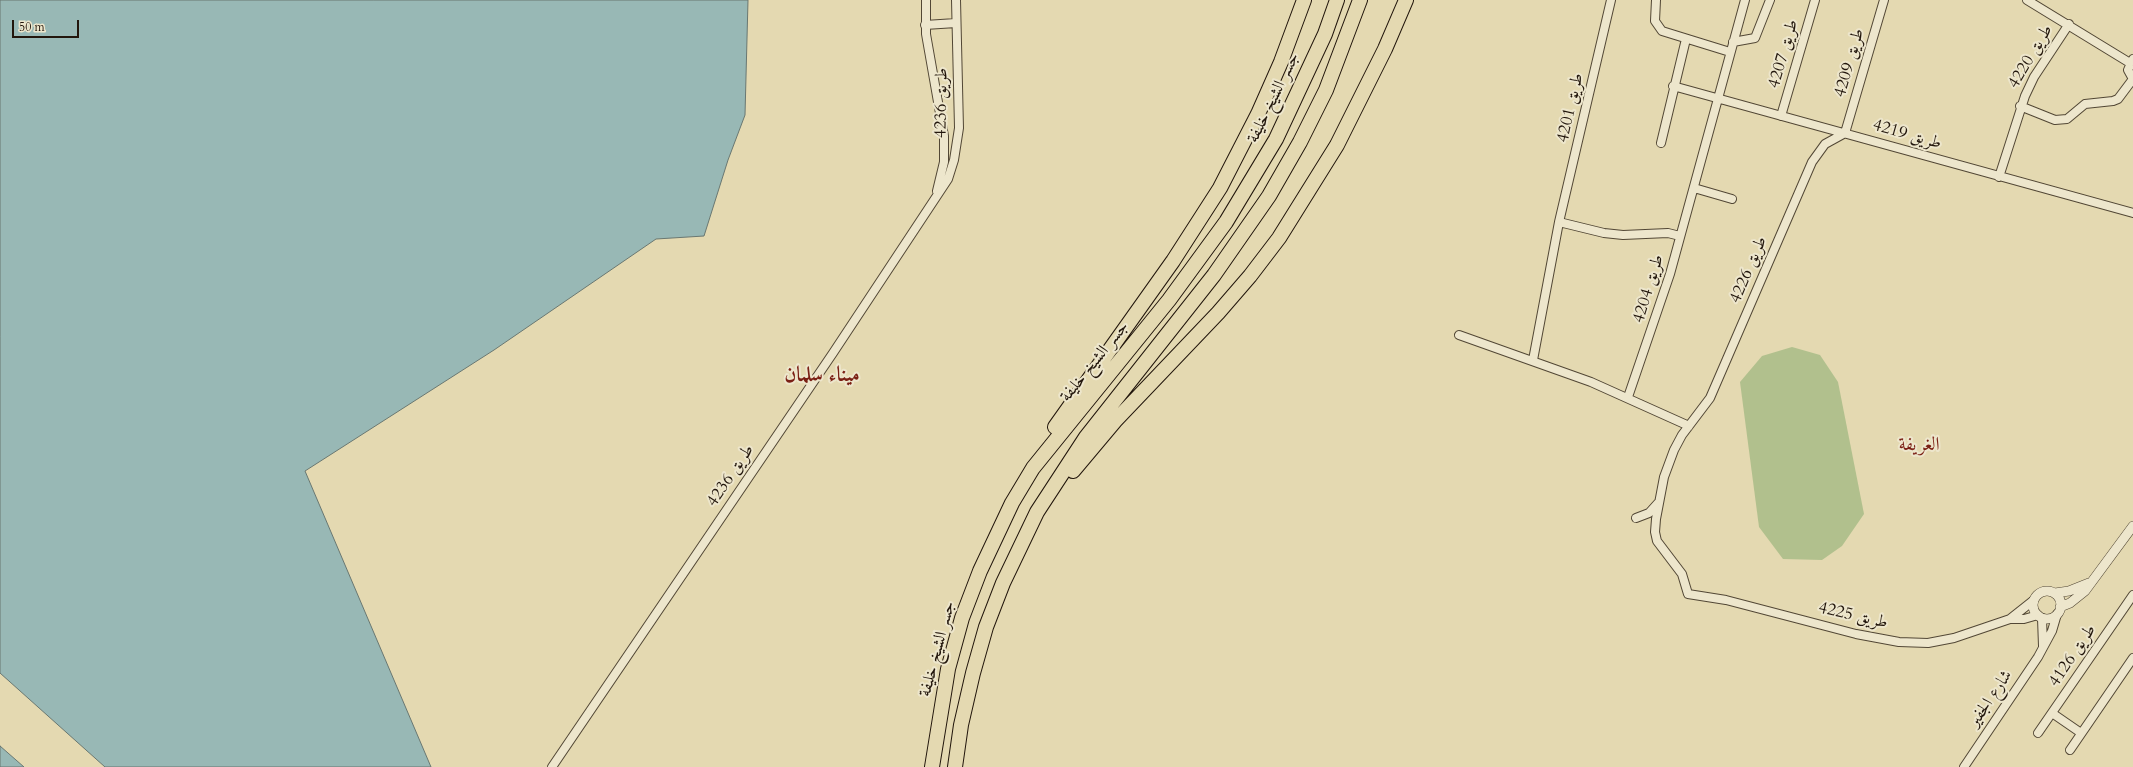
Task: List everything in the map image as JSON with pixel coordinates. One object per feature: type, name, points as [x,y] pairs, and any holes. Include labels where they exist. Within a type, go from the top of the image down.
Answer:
[{"type":"highway","points":[[1033,468],[1055,428],[1174,261],[1220,188],[1258,114],[1281,62],[1304,0]]},
{"type":"highway","name":"جسر الشيخ خليفة","points":[[932,767],[936,734],[948,669],[962,618],[1000,526],[1033,468],[1169,300],[1226,222],[1250,185],[1285,120],[1325,34],[1337,0]]},
{"type":"highway","points":[[955,767],[966,702],[986,627],[1003,583],[1038,512],[1094,426],[1187,310],[1245,232],[1269,196],[1300,142],[1326,90],[1360,0]]},
{"type":"highway","points":[[1038,512],[1056,496],[1090,449],[1182,353],[1250,276],[1308,193],[1337,145],[1385,49],[1406,0]]},
{"type":"highway","points":[[1385,49],[1403,22],[1415,0]]},
{"type":"highway","points":[[923,767],[936,734]]},
{"type":"street","name":"طريق 4236","points":[[926,0],[925,25],[944,136],[944,162],[935,201]]},
{"type":"street","name":"طريق 4236","points":[[552,767],[935,201],[952,169],[957,145],[959,103],[956,0]]},
{"type":"street","name":"طريق 4201","points":[[1560,222],[1611,0]]},
{"type":"street","points":[[1656,0],[1654,15],[1658,26],[1667,34],[1730,52]]},
{"type":"street","name":"طريق 4204","points":[[1628,397],[1657,317],[1745,0]]},
{"type":"street","points":[[1734,42],[1756,38],[1770,0]]},
{"type":"street","name":"طريق 4207","points":[[1781,116],[1815,0]]},
{"type":"street","name":"طريق 4209","points":[[1845,134],[1884,0]]},
{"type":"street","points":[[2027,0],[2036,2],[2069,24],[2131,61],[2128,73],[2133,79]]},
{"type":"street","points":[[925,25],[956,23]]},
{"type":"street","name":"طريق 4220","points":[[1999,177],[2020,106],[2034,77],[2069,24]]},
{"type":"street","points":[[1661,143],[1673,86],[1686,39]]},
{"type":"street","name":"طريق 4220","points":[[2020,106],[2055,120],[2067,119],[2085,104],[2112,101],[2118,98],[2133,79]]},
{"type":"street","name":"طريق 4219","points":[[1673,86],[2133,213]]},
{"type":"street","name":"طريق 4226","points":[[1688,594],[1682,574],[1657,541],[1655,525],[1668,465],[1682,435],[1710,398],[1812,162],[1825,144],[1845,134]]},
{"type":"street","points":[[1694,188],[1732,199]]},
{"type":"street","points":[[1533,360],[1560,222],[1604,233],[1623,235],[1668,233],[1680,236]]},
{"type":"street","points":[[1459,335],[1533,360],[1628,397],[1688,426]]},
{"type":"street","points":[[1636,518],[1649,513],[1660,501]]},
{"type":"street","points":[[2040,616],[2049,618],[2078,597],[2133,526]]},
{"type":"street","points":[[2043,647],[2040,616],[2034,609],[2034,600],[2042,592],[2054,593],[2090,583]]},
{"type":"street","points":[[2054,593],[2059,599],[2059,610]]},
{"type":"street","name":"طريق 4225","points":[[1688,594],[1726,600],[1856,634],[1907,643],[1941,641],[2010,620],[2040,616]]},
{"type":"street","name":"طريق 4126","points":[[2038,733],[2133,595]]},
{"type":"street","name":"طريق 4225","points":[[2010,620],[2034,600]]},
{"type":"street","name":"شارع الجفير","points":[[1964,767],[2024,679],[2052,631],[2059,610]]},
{"type":"street","points":[[2070,750],[2133,658]]},
{"type":"street","points":[[2052,713],[2081,733]]},
{"type":"green space","points":[[1792,347],[1820,355],[1838,382],[1864,514],[1842,546],[1822,560],[1783,559],[1759,527],[1740,382],[1762,356]]},
{"type":"water","points":[[0,0],[748,0],[745,115],[728,160],[704,236],[656,239],[494,350],[305,471],[431,767],[105,767],[0,673]]},
{"type":"water","points":[[0,746],[24,767],[0,767]]},
{"type":"district","name":"ميناء سلمان","points":[[822,376]]},
{"type":"district","name":"الغريفة","points":[[1919,446]]}]
